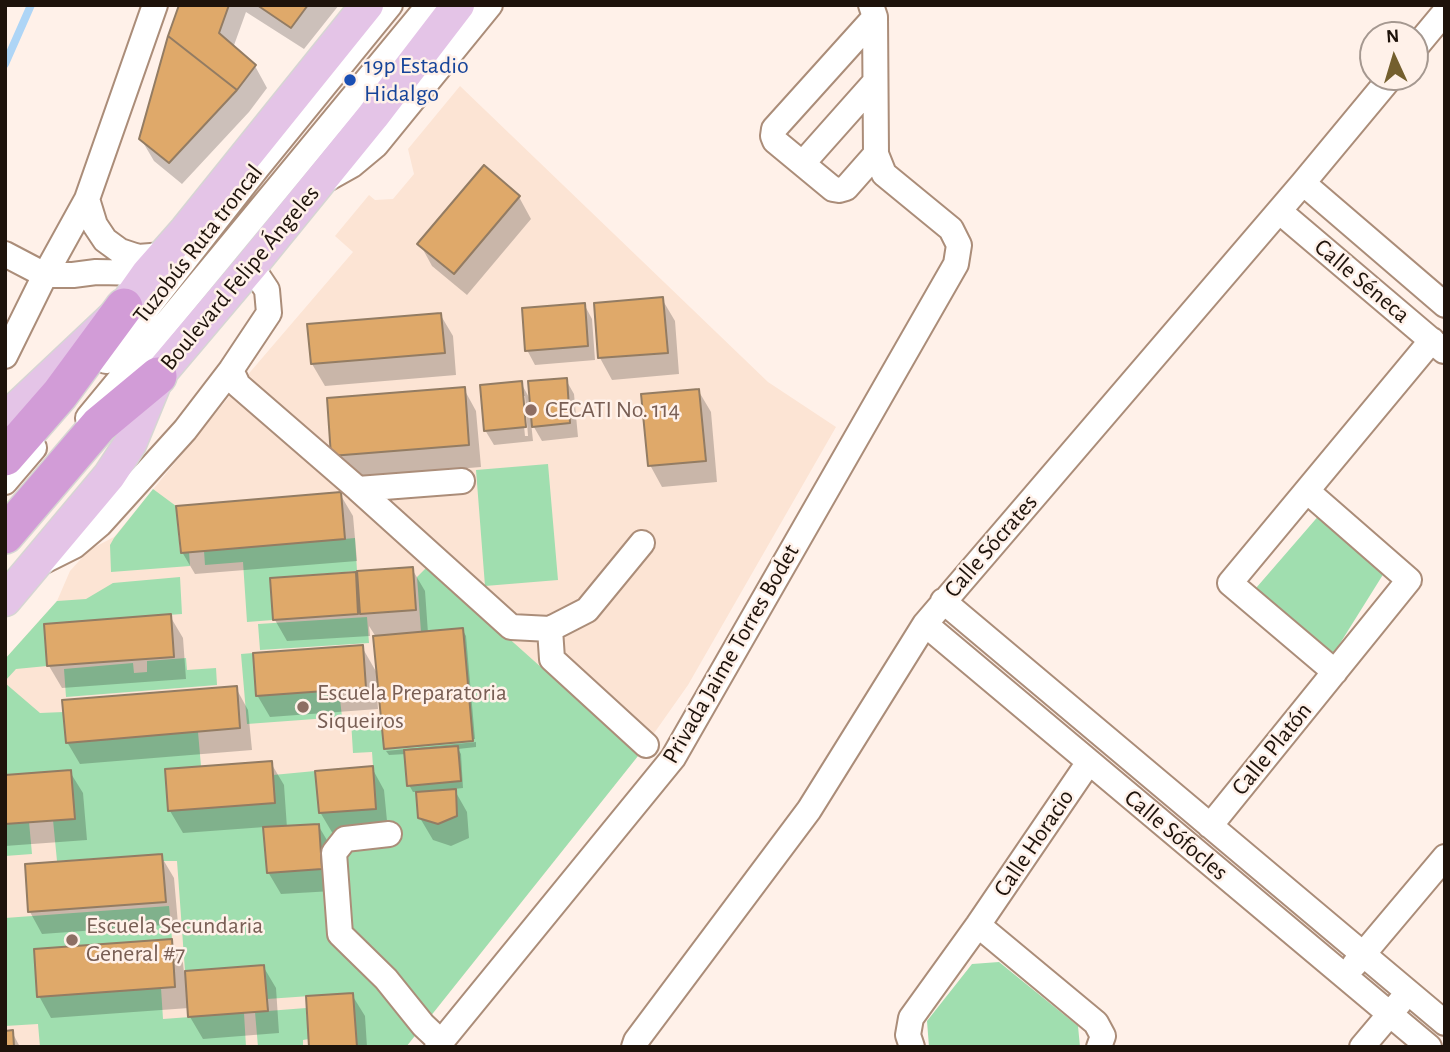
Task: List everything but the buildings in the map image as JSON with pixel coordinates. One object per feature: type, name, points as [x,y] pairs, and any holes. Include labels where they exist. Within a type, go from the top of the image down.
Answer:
[{"type":"highway","name":"Boulevard Felipe Ángeles","points":[[5,535],[76,414],[124,307]]},
{"type":"highway","name":"Boulevard Felipe Ángeles","points":[[5,457],[76,414],[158,376]]},
{"type":"main road","name":"Boulevard Felipe Ángeles","points":[[124,307],[367,5]]},
{"type":"main road","name":"Boulevard Felipe Ángeles","points":[[158,376],[373,116],[458,5]]},
{"type":"main road","points":[[5,419],[124,307]]},
{"type":"main road","points":[[5,600],[110,476],[130,444],[158,376]]},
{"type":"street","points":[[5,356],[87,199],[155,5]]},
{"type":"street","name":"Tuzobús Ruta troncal","points":[[5,515],[265,158],[390,5]]},
{"type":"street","name":"Tuzobús Ruta troncal","points":[[5,482],[76,414],[429,5]]},
{"type":"street","points":[[317,184],[352,165],[376,145],[489,5]]},
{"type":"street","points":[[873,11],[876,154],[846,188],[833,189],[775,141],[774,129],[873,11]]},
{"type":"street","points":[[1429,31],[1445,12]]},
{"type":"street","points":[[803,163],[875,82]]},
{"type":"street","name":"Calle Sócrates","points":[[634,1047],[809,810],[925,624],[1379,91]]},
{"type":"street","name":"Privada Jaime Torres Bodet","points":[[439,1044],[673,758],[956,264],[959,246],[951,229],[884,174],[876,154]]},
{"type":"street","name":"Calle Séneca","points":[[1303,183],[1445,305]]},
{"type":"street","points":[[87,199],[95,225],[105,240],[120,251],[156,264]]},
{"type":"street","name":"Calle Séneca","points":[[1279,211],[1438,346]]},
{"type":"street","points":[[5,254],[46,275],[156,264]]},
{"type":"street","points":[[34,566],[74,546],[100,524],[185,430],[231,370],[269,313],[267,290],[251,266]]},
{"type":"street","points":[[1335,673],[1230,583],[1307,491],[1438,346]]},
{"type":"street","points":[[231,370],[238,385],[512,627],[550,629],[587,610],[642,542]]},
{"type":"street","points":[[358,489],[462,481]]},
{"type":"street","name":"Calle Platón","points":[[1210,826],[1409,580],[1307,491]]},
{"type":"street","name":"Calle Sófocles","points":[[943,601],[1445,1023]]},
{"type":"street","name":"Calle Sófocles","points":[[925,624],[1429,1047]]},
{"type":"street","points":[[550,629],[552,659],[646,745]]},
{"type":"street","name":"Calle Horacio","points":[[912,1047],[908,1035],[911,1018],[1089,762]]},
{"type":"street","points":[[390,834],[345,839],[334,853],[340,934],[386,979],[439,1044]]},
{"type":"street","points":[[1344,976],[1445,857]]},
{"type":"street","points":[[978,925],[1096,1023],[1103,1036],[1099,1047]]},
{"type":"street","points":[[1362,1047],[1409,992]]},
{"type":"shaded area","points":[[460,86],[768,382],[836,427],[688,685],[638,756],[406,1047],[5,1047],[5,659],[57,601],[70,571],[89,550],[114,537],[353,252],[335,236],[369,195],[375,200],[393,199],[414,174],[408,149]]},
{"type":"green space","points":[[548,464],[558,580],[485,586],[476,470]]},
{"type":"green space","points":[[153,489],[176,506],[180,552],[189,552],[190,566],[111,572],[110,545]]},
{"type":"green space","points":[[1321,513],[1384,573],[1334,653],[1250,595]]},
{"type":"green space","points":[[355,538],[357,571],[270,578],[273,620],[247,622],[243,562],[205,565],[204,551]]},
{"type":"green space","points":[[428,566],[638,756],[406,1047],[357,1047],[353,993],[267,999],[264,965],[185,971],[177,861],[163,861],[162,854],[57,861],[53,820],[75,818],[71,770],[5,775],[5,683],[40,713],[64,712],[66,742],[198,732],[201,766],[165,769],[169,811],[274,803],[273,775],[315,771],[319,813],[376,809],[372,752],[353,753],[351,720],[380,717],[384,749],[473,740],[463,628],[421,632],[417,577]],"holes":[[[457,746],[460,781],[407,786],[404,750]],[[455,789],[457,816],[438,824],[418,818],[416,792]],[[319,824],[322,869],[267,873],[264,827]]]},
{"type":"green space","points":[[180,577],[182,614],[44,624],[47,666],[16,669],[5,681],[5,659],[57,601],[86,599],[113,583]]},
{"type":"green space","points":[[367,617],[369,643],[260,650],[258,624]]},
{"type":"green space","points":[[253,653],[256,696],[339,690],[342,717],[247,724],[241,654]]},
{"type":"green space","points":[[186,658],[187,670],[216,668],[217,685],[66,697],[64,669],[133,663],[134,673],[147,672],[147,661]]},
{"type":"green space","points":[[29,822],[32,854],[5,856],[5,824]]},
{"type":"green space","points":[[169,906],[172,939],[34,949],[37,996],[161,988],[163,1019],[244,1013],[246,1047],[40,1047],[38,1024],[5,1026],[5,918]]},
{"type":"green space","points":[[999,962],[1078,1026],[1080,1047],[929,1047],[927,1021],[972,964]]},
{"type":"green space","points":[[306,1008],[309,1039],[303,1040],[303,1047],[258,1047],[255,1012]]},
{"type":"waterway","points":[[5,64],[31,5]]},
{"type":"place","name":"19p Estadio Hidalgo","points":[[350,80]]},
{"type":"place","name":"CECATI No. 114","points":[[531,410]]},
{"type":"place","name":"Escuela Preparatoria Siqueiros","points":[[303,707]]},
{"type":"place","name":"Escuela Secundaria General #7","points":[[72,940]]}]
